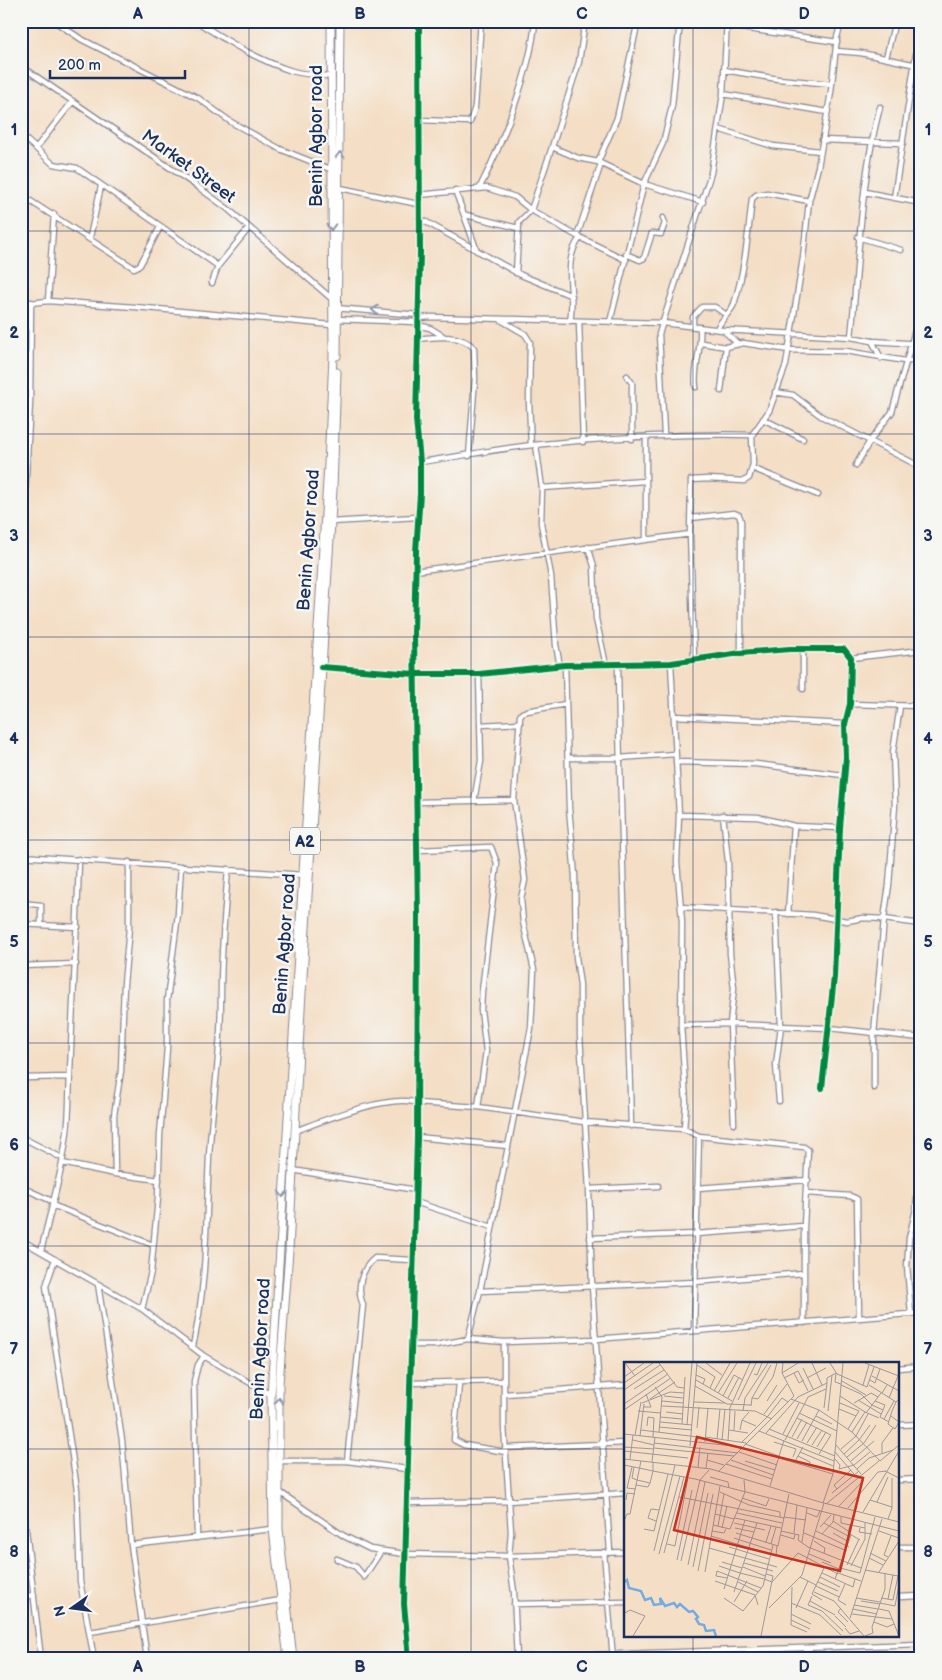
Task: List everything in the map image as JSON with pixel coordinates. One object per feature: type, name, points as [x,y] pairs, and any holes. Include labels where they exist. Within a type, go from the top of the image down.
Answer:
[{"type":"highway","name":"Benin Agbor road","points":[[331,21],[330,169],[332,299],[335,308]]},
{"type":"highway","name":"Benin Agbor road","points":[[288,1659],[273,1529],[271,1396],[328,465],[340,188],[340,21]]},
{"type":"highway","name":"Benin Agbor road","points":[[293,1659],[279,1529],[279,1384],[289,1251],[294,1131],[331,522],[334,321]]},
{"type":"highway","points":[[280,1250],[289,1251]]},
{"type":"street","points":[[54,21],[81,39],[198,98],[232,122],[280,149],[330,169]]},
{"type":"street","points":[[196,21],[245,52],[272,64],[294,72],[330,77]]},
{"type":"street","points":[[409,1659],[404,1604],[412,1345],[412,1260],[417,1137],[418,850],[415,571],[420,494],[420,462],[416,420],[419,21]]},
{"type":"street","points":[[419,120],[470,122],[475,107],[481,21]]},
{"type":"street","points":[[526,21],[554,21]]},
{"type":"street","points":[[516,273],[519,222],[531,210],[552,148],[579,62],[585,21]]},
{"type":"street","points":[[570,321],[572,296],[570,259],[579,237],[600,163],[617,118],[638,21]]},
{"type":"street","points":[[610,322],[644,184],[663,143],[672,106],[680,21]]},
{"type":"street","points":[[693,21],[727,24],[837,42]]},
{"type":"street","points":[[694,660],[690,534],[692,480],[744,481],[749,478],[752,468],[752,434],[769,412],[786,365],[792,334],[809,201],[820,152],[842,21]]},
{"type":"street","points":[[886,58],[895,21]]},
{"type":"street","points":[[894,198],[921,21]]},
{"type":"street","points":[[480,187],[504,129],[533,48],[535,22]]},
{"type":"street","points":[[664,434],[665,423],[658,340],[711,173],[723,94],[727,24]]},
{"type":"street","points":[[836,51],[886,58],[914,66],[921,66]]},
{"type":"street","name":"Market Street","points":[[21,66],[198,187],[332,299]]},
{"type":"street","points":[[724,70],[763,77],[832,84]]},
{"type":"street","points":[[723,94],[827,112]]},
{"type":"street","points":[[36,148],[73,101]]},
{"type":"street","points":[[851,337],[858,237],[871,141],[880,107]]},
{"type":"street","points":[[718,129],[773,146],[820,152]]},
{"type":"street","points":[[21,135],[53,164],[77,168],[218,266]]},
{"type":"street","points":[[822,140],[903,143]]},
{"type":"street","points":[[552,148],[578,158],[600,163],[644,184],[703,202]]},
{"type":"street","points":[[90,237],[101,186]]},
{"type":"street","points":[[419,194],[480,187],[515,197],[531,210],[579,237],[626,260]]},
{"type":"street","points":[[340,188],[418,204]]},
{"type":"street","points":[[455,190],[466,215],[477,252]]},
{"type":"street","points":[[720,330],[726,314],[731,311],[734,305],[743,263],[752,199],[756,195],[767,192],[809,201]]},
{"type":"street","points":[[865,192],[921,203]]},
{"type":"street","points":[[21,195],[90,237],[134,268],[138,267],[160,227]]},
{"type":"street","points":[[48,301],[54,214]]},
{"type":"street","points":[[466,215],[518,228]]},
{"type":"street","points":[[419,218],[516,273],[572,296]]},
{"type":"street","points":[[626,254],[640,260],[644,258],[652,233],[661,234],[665,223],[663,218]]},
{"type":"street","points":[[212,283],[218,266],[249,228]]},
{"type":"street","points":[[858,237],[900,250]]},
{"type":"street","points":[[21,304],[48,301],[334,321],[418,322],[500,319],[663,323],[720,330],[851,337],[872,341],[921,344]]},
{"type":"street","points":[[21,567],[23,502],[28,457],[31,302]]},
{"type":"street","points":[[693,326],[693,317],[702,307],[715,308],[726,314]]},
{"type":"street","points":[[335,308],[417,313]]},
{"type":"street","points":[[856,465],[870,441],[892,412],[921,309]]},
{"type":"street","points":[[500,319],[525,334],[530,342],[529,402],[542,488],[541,523],[550,576],[556,645],[563,666],[569,758],[592,1286],[610,1552]]},
{"type":"street","points":[[579,321],[583,442]]},
{"type":"street","points":[[418,322],[443,336],[469,343],[474,348],[475,379],[469,456]]},
{"type":"street","points":[[696,387],[694,377],[702,343],[700,327]]},
{"type":"street","points":[[720,330],[737,342],[789,350],[846,351],[881,358],[921,361]]},
{"type":"street","points":[[417,338],[443,336]]},
{"type":"street","points":[[872,341],[881,358]]},
{"type":"street","points":[[702,343],[726,347],[737,342]]},
{"type":"street","points":[[721,391],[726,347]]},
{"type":"street","points":[[627,376],[632,383],[632,438]]},
{"type":"street","points":[[775,392],[793,395],[820,416],[921,467]]},
{"type":"street","points":[[21,402],[30,403]]},
{"type":"street","points":[[763,418],[803,439]]},
{"type":"street","points":[[420,462],[534,445],[664,434],[752,434]]},
{"type":"street","points":[[646,437],[646,538]]},
{"type":"street","points":[[21,455],[28,457]]},
{"type":"street","points":[[752,468],[818,495]]},
{"type":"street","points":[[542,488],[645,481]]},
{"type":"street","points":[[691,518],[734,513],[739,516],[741,521],[741,653]]},
{"type":"street","points":[[331,522],[418,517]]},
{"type":"street","points":[[415,571],[646,538],[690,534]]},
{"type":"street","points":[[588,547],[594,566],[596,619],[606,665]]},
{"type":"street","points":[[321,667],[415,674],[480,674],[563,666],[670,663],[741,653],[844,649],[851,658],[850,704],[845,724],[846,758],[843,774],[835,918],[834,977],[822,1088]]},
{"type":"street","points":[[803,650],[803,689]]},
{"type":"street","points":[[851,658],[921,650]]},
{"type":"street","points":[[670,663],[679,815],[677,862],[681,907],[681,1025],[686,1102],[684,1129]]},
{"type":"street","points":[[618,665],[619,758],[626,900],[630,1126]]},
{"type":"street","points":[[474,801],[481,762],[480,674]]},
{"type":"street","points":[[468,1339],[480,1291],[531,1028],[534,970],[523,922],[522,899],[525,880],[514,800],[520,723],[522,713],[566,704]]},
{"type":"street","points":[[850,704],[921,706]]},
{"type":"street","points":[[874,1088],[874,1034],[895,805],[893,752],[900,706]]},
{"type":"street","points":[[674,716],[845,724]]},
{"type":"street","points":[[480,725],[520,723]]},
{"type":"street","points":[[569,758],[619,758],[675,754]]},
{"type":"street","points":[[676,762],[756,764],[843,774]]},
{"type":"street","points":[[417,802],[514,800]]},
{"type":"street","points":[[679,815],[722,815],[758,818],[794,826],[840,828]]},
{"type":"street","points":[[722,815],[728,861],[730,954],[734,988],[730,1024],[734,1124]]},
{"type":"street","points":[[788,914],[794,826]]},
{"type":"street","points":[[418,850],[491,847],[497,863],[482,991],[486,1051],[478,1107]]},
{"type":"street","points":[[21,856],[303,875]]},
{"type":"street","points":[[41,1251],[62,1160],[70,1104],[68,1078],[76,964],[80,859]]},
{"type":"street","points":[[115,1174],[114,1115],[120,1071],[129,928],[129,862]]},
{"type":"street","points":[[142,1309],[151,1272],[167,1048],[166,1000],[178,914],[182,866]]},
{"type":"street","points":[[193,1346],[200,1315],[203,1276],[210,1134],[219,1048],[222,955],[228,870]]},
{"type":"street","points":[[21,903],[41,905],[41,925]]},
{"type":"street","points":[[681,907],[776,912],[847,921],[863,918],[884,919],[921,924]]},
{"type":"street","points":[[776,912],[781,1026],[776,1065],[779,1101]]},
{"type":"street","points":[[21,924],[78,927]]},
{"type":"street","points":[[21,966],[76,964]]},
{"type":"street","points":[[681,1025],[730,1024],[829,1028],[921,1038]]},
{"type":"street","points":[[21,1080],[26,1078],[68,1078]]},
{"type":"street","points":[[294,1131],[383,1103],[402,1100],[417,1103],[478,1107],[515,1114],[584,1122],[684,1129],[699,1136],[804,1147],[808,1150],[808,1180],[804,1226],[804,1323]]},
{"type":"street","points":[[694,1331],[699,1136]]},
{"type":"street","points":[[417,1137],[508,1146]]},
{"type":"street","points":[[21,1138],[62,1160],[115,1174],[158,1180]]},
{"type":"street","points":[[911,1314],[907,1266],[909,1238],[916,1209],[921,1153]]},
{"type":"street","points":[[292,1170],[416,1190]]},
{"type":"street","points":[[697,1188],[808,1180]]},
{"type":"street","points":[[589,1189],[658,1186]]},
{"type":"street","points":[[21,1187],[52,1203],[153,1246]]},
{"type":"street","points":[[807,1193],[850,1196],[857,1199],[859,1318]]},
{"type":"street","points":[[415,1202],[492,1226]]},
{"type":"street","points":[[590,1238],[696,1234],[804,1226]]},
{"type":"street","points":[[21,1240],[142,1309],[204,1356],[271,1396]]},
{"type":"street","points":[[347,1462],[363,1304],[360,1294],[360,1280],[375,1258],[412,1260]]},
{"type":"street","points":[[55,1259],[46,1286],[76,1482],[80,1581],[94,1659]]},
{"type":"street","points":[[480,1291],[695,1282],[804,1273]]},
{"type":"street","points":[[98,1284],[122,1440],[131,1545],[147,1659]]},
{"type":"street","points":[[412,1345],[436,1344],[468,1339],[504,1342],[596,1339],[921,1313]]},
{"type":"street","points":[[504,1342],[506,1450],[511,1532],[509,1556],[517,1657]]},
{"type":"street","points":[[197,1538],[194,1381],[198,1365],[204,1356]]},
{"type":"street","points":[[900,1368],[921,1366]]},
{"type":"street","points":[[410,1383],[459,1384],[504,1381]]},
{"type":"street","points":[[459,1384],[454,1440],[472,1447],[506,1450],[624,1442]]},
{"type":"street","points":[[505,1394],[624,1385]]},
{"type":"street","points":[[900,1425],[921,1424]]},
{"type":"street","points":[[278,1461],[347,1462],[407,1469]]},
{"type":"street","points":[[900,1480],[921,1479]]},
{"type":"street","points":[[21,1487],[41,1659]]},
{"type":"street","points":[[278,1491],[344,1536],[370,1549],[405,1554],[509,1556],[624,1552]]},
{"type":"street","points":[[407,1503],[508,1501],[624,1494]]},
{"type":"street","points":[[131,1545],[273,1529]]},
{"type":"street","points":[[900,1547],[921,1547]]},
{"type":"street","points":[[337,1559],[356,1567],[364,1577],[381,1550]]},
{"type":"street","points":[[604,1552],[613,1659]]},
{"type":"street","points":[[21,1597],[34,1595]]},
{"type":"street","points":[[900,1597],[921,1596]]},
{"type":"street","points":[[90,1632],[195,1612],[281,1600]]},
{"type":"street","points":[[514,1604],[624,1602]]},
{"type":"street","points":[[474,1659],[613,1652],[718,1652],[921,1644]]},
{"type":"cycle path","points":[[409,1659],[404,1604],[417,1137],[418,916],[414,633],[416,551],[420,494],[420,462],[416,420],[420,252],[419,21]]},
{"type":"cycle path","points":[[321,667],[415,674],[479,674],[565,665],[671,663],[741,653],[790,649],[844,649],[851,658],[850,704],[845,724],[846,757],[840,828],[834,977],[822,1088]]}]
